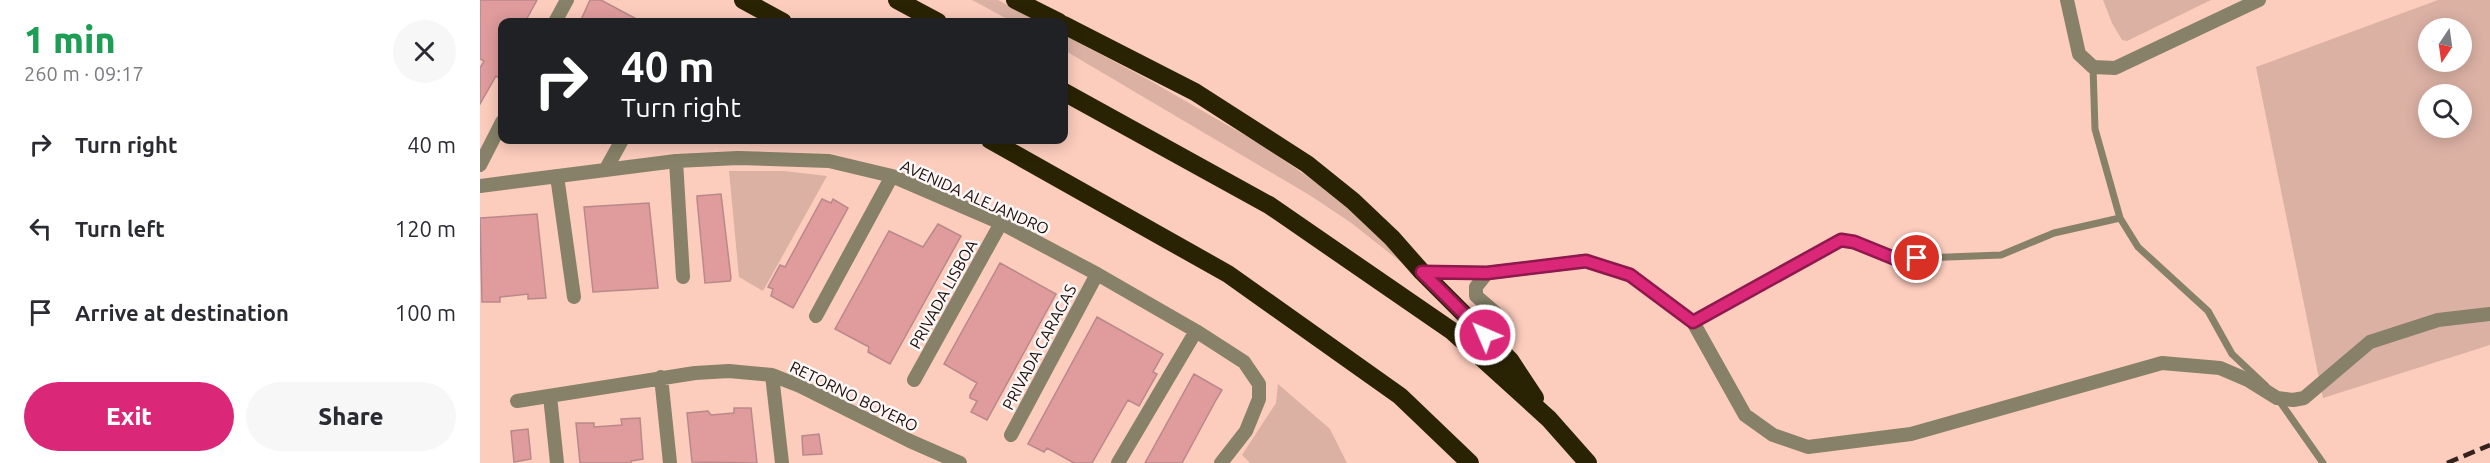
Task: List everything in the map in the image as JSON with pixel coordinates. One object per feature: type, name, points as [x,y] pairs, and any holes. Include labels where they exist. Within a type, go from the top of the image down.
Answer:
[{"type":"highway","points":[[743,0],[776,18]]},
{"type":"highway","points":[[897,0],[931,18]]},
{"type":"highway","points":[[1015,0],[1051,18]]},
{"type":"highway","points":[[1068,27],[1195,92],[1307,164],[1353,201],[1392,238],[1494,356]]},
{"type":"highway","points":[[1068,94],[1269,205],[1452,331],[1494,356],[1510,360],[1549,419],[1588,463]]},
{"type":"highway","points":[[997,144],[1228,274],[1400,396],[1470,463]]},
{"type":"street","points":[[557,18],[567,0]]},
{"type":"street","points":[[2067,0],[2079,54],[2093,67],[2115,68],[2259,0]]},
{"type":"street","points":[[480,165],[498,130]]},
{"type":"street","points":[[606,169],[620,144]]},
{"type":"street","name":"AVENIDA ALEJANDRO","points":[[480,186],[676,161],[774,157],[829,161],[892,176],[1000,223],[1096,274],[1196,331],[1244,362],[1259,384],[1259,399],[1246,431],[1224,462]]},
{"type":"street","points":[[676,161],[683,277]]},
{"type":"street","points":[[557,176],[574,297]]},
{"type":"street","points":[[816,316],[892,176]]},
{"type":"street","name":"PRIVADA LISBOA","points":[[914,380],[1000,223]]},
{"type":"street","points":[[1422,272],[1487,273],[1586,261],[1630,275],[1693,322],[1746,415],[1773,435],[1808,447],[1911,434],[2162,363],[2220,368],[2248,380],[2277,398],[2293,400],[2304,398],[2370,342],[2438,320],[2490,314]]},
{"type":"street","points":[[1487,273],[1474,291],[1476,296],[1500,317],[1507,328],[1506,337],[1494,356]]},
{"type":"street","name":"PRIVADA CARACAS","points":[[1011,435],[1096,274]]},
{"type":"street","points":[[1118,463],[1196,331]]},
{"type":"street","name":"RETORNO BOYERO","points":[[517,401],[661,377],[729,371],[772,375],[800,386],[910,441],[960,463]]},
{"type":"street","points":[[772,375],[782,463]]},
{"type":"street","points":[[661,377],[670,463]]},
{"type":"street","points":[[550,396],[557,463]]},
{"type":"lane","points":[[2093,67],[2095,129],[2120,218],[2138,247],[2208,310],[2232,354],[2252,371],[2277,398],[2323,463]]},
{"type":"lane","points":[[1693,322],[1841,240],[1854,242],[1896,259],[2001,255],[2054,233],[2120,218]]},
{"type":"shaded area","points":[[972,0],[998,0],[1032,18],[1006,18]]},
{"type":"shaded area","points":[[2103,0],[2211,0],[2127,41],[2122,40],[2112,23]]},
{"type":"shaded area","points":[[2438,0],[2490,0],[2490,345],[2323,398],[2256,67]]},
{"type":"shaded area","points":[[1068,37],[1149,80],[1260,144],[1343,201],[1425,281],[1350,222],[1311,196],[1068,52]]},
{"type":"shaded area","points":[[729,171],[784,171],[827,176],[763,291],[739,277]]},
{"type":"shaded area","points":[[1278,384],[1330,429],[1347,463],[1250,463],[1242,455],[1276,403]]},
{"type":"building","points":[[480,0],[537,0],[527,18],[498,18],[498,78],[496,76],[480,104],[480,68],[484,61],[480,59]]},
{"type":"building","points":[[590,0],[601,0],[635,18],[582,18]]},
{"type":"building","points":[[721,194],[731,278],[730,281],[705,283],[697,196]]},
{"type":"building","points":[[822,199],[831,203],[833,199],[848,208],[793,308],[771,296],[773,289],[768,287],[780,265],[785,267]]},
{"type":"building","points":[[649,203],[658,288],[593,292],[584,207]]},
{"type":"building","points":[[537,214],[546,298],[528,299],[528,294],[500,297],[500,302],[482,302],[480,218]]},
{"type":"building","points":[[938,224],[961,236],[890,364],[868,352],[869,347],[835,329],[889,231],[923,247]]},
{"type":"building","points":[[1000,263],[1056,294],[987,420],[971,412],[977,401],[970,398],[970,395],[977,383],[944,364]]},
{"type":"building","points":[[1097,317],[1163,354],[1153,372],[1157,374],[1139,406],[1128,400],[1092,463],[1074,463],[1047,448],[1044,452],[1028,444]]},
{"type":"building","points":[[1194,374],[1222,390],[1182,463],[1145,463]]},
{"type":"building","points":[[734,408],[751,408],[757,463],[692,462],[687,413],[708,411],[711,415],[734,413]]},
{"type":"building","points":[[640,418],[643,459],[631,461],[631,463],[580,463],[576,423],[594,423],[594,427],[622,425],[621,419]]},
{"type":"building","points":[[528,429],[531,459],[514,462],[511,431]]},
{"type":"building","points":[[819,434],[822,454],[803,455],[802,436]]},
{"type":"railway","points":[[2447,463],[2490,445]]},
{"type":"route","points":[[1485,335],[1422,272],[1487,273],[1586,261],[1630,275],[1693,322],[1841,240],[1854,242],[1896,259],[1917,258]]}]
